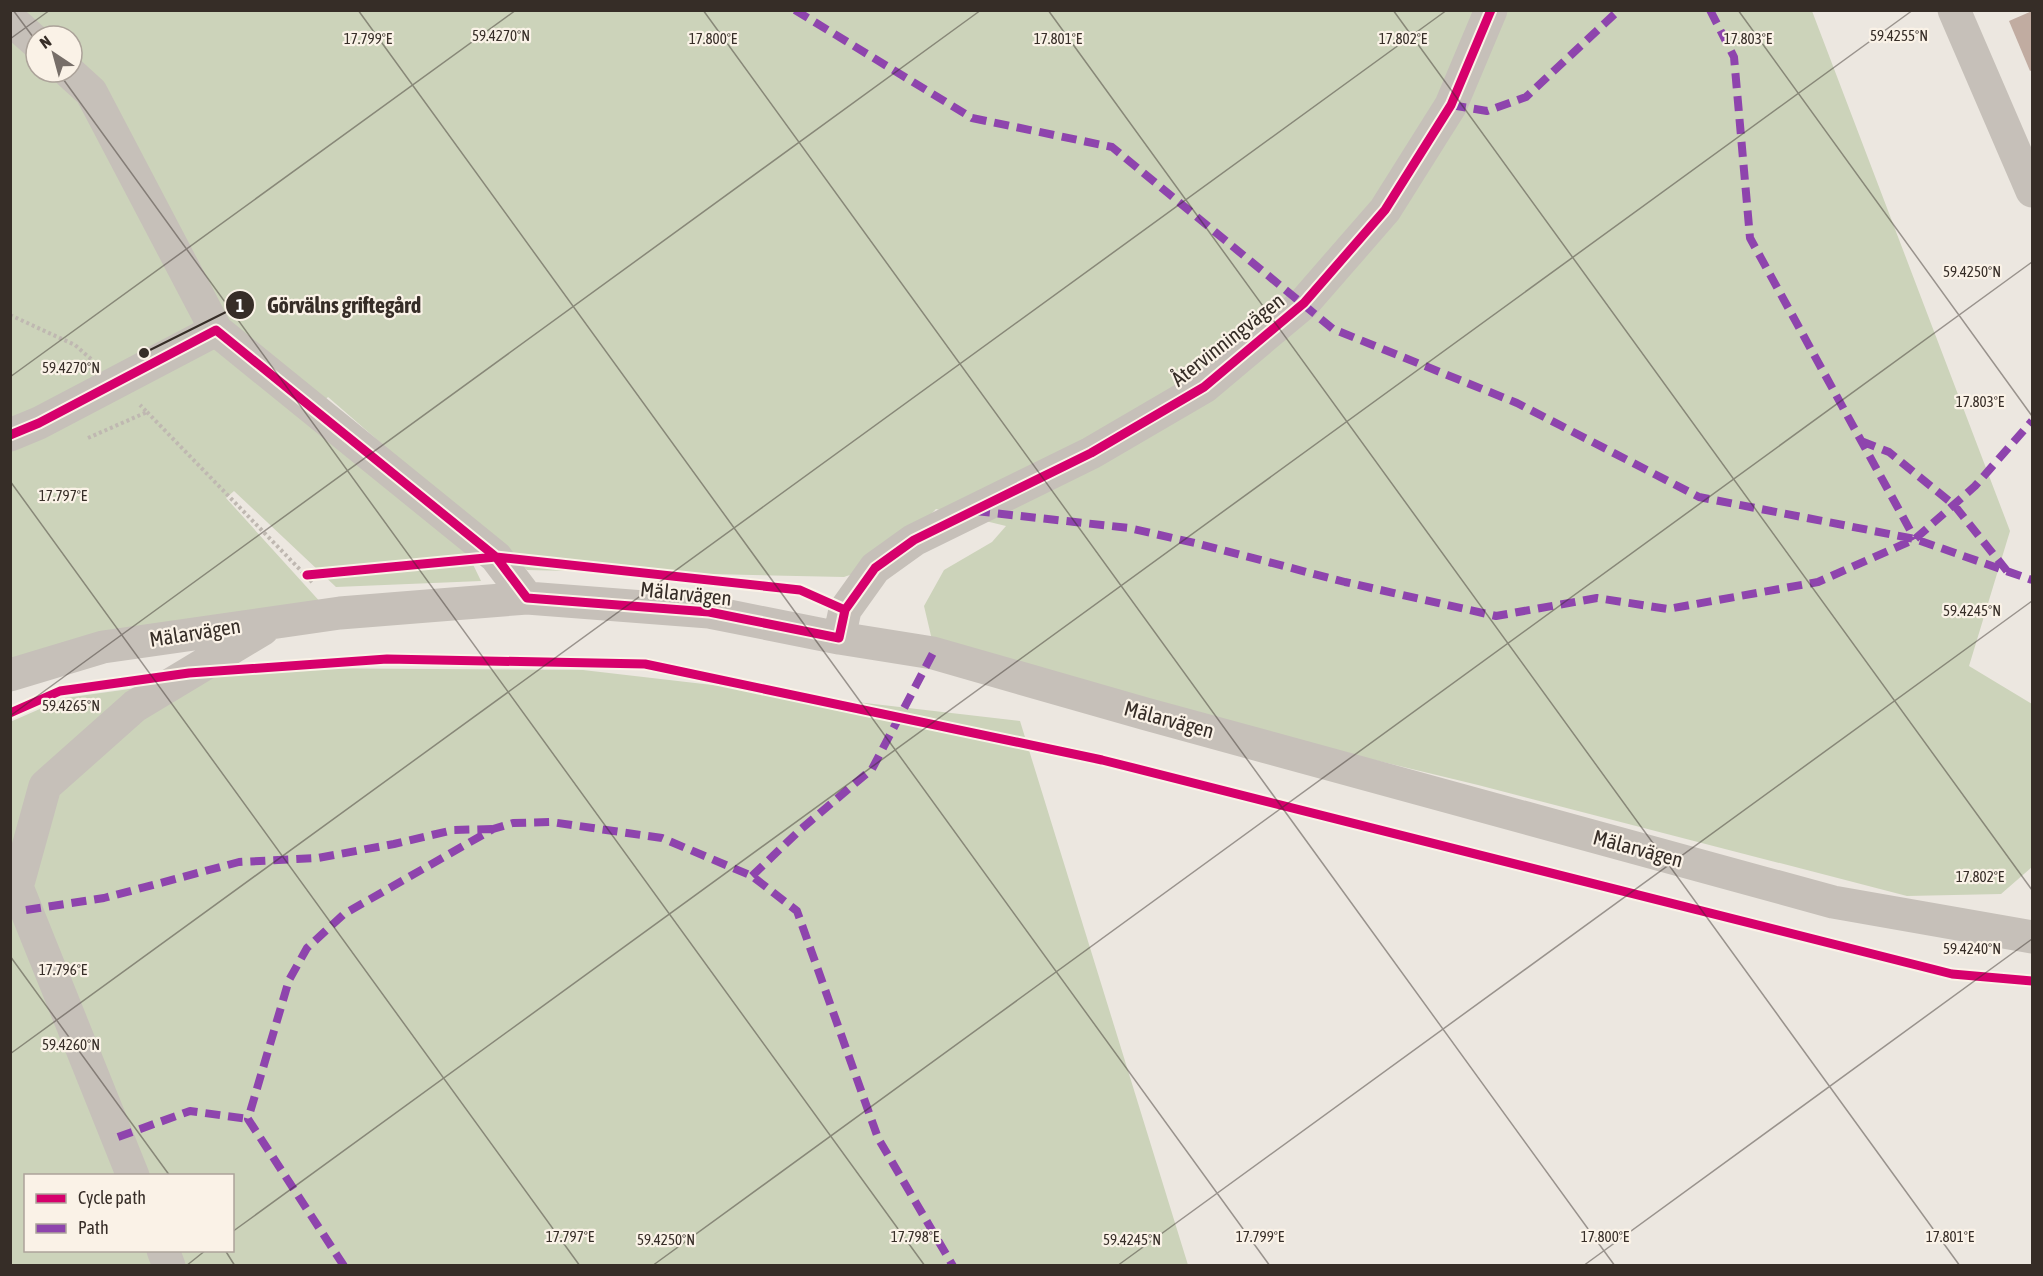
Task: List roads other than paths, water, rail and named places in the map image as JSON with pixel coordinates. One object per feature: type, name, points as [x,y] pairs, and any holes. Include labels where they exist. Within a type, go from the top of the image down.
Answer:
[{"type":"street","name":"Återvinningvägen","points":[[839,638],[845,610],[875,568],[914,540],[1091,453],[1204,387],[1304,303],[1385,210],[1451,105],[1491,10]]},
{"type":"street","points":[[1954,10],[2032,191]]},
{"type":"street","points":[[10,19],[24,31]]},
{"type":"street","points":[[82,84],[91,92],[216,330],[496,556],[527,598]]},
{"type":"street","points":[[10,435],[39,423],[216,330]]},
{"type":"street","name":"Mälarvägen","points":[[10,675],[103,647],[340,613],[527,598],[709,612],[839,638],[933,653],[1146,714],[1833,902],[2032,937]]},
{"type":"street","points":[[132,1174],[17,886],[45,786],[135,706],[276,621]]},
{"type":"street","points":[[163,1252],[169,1266]]},
{"type":"place","name":"Görvälns griftegård","points":[[144,353]]}]
